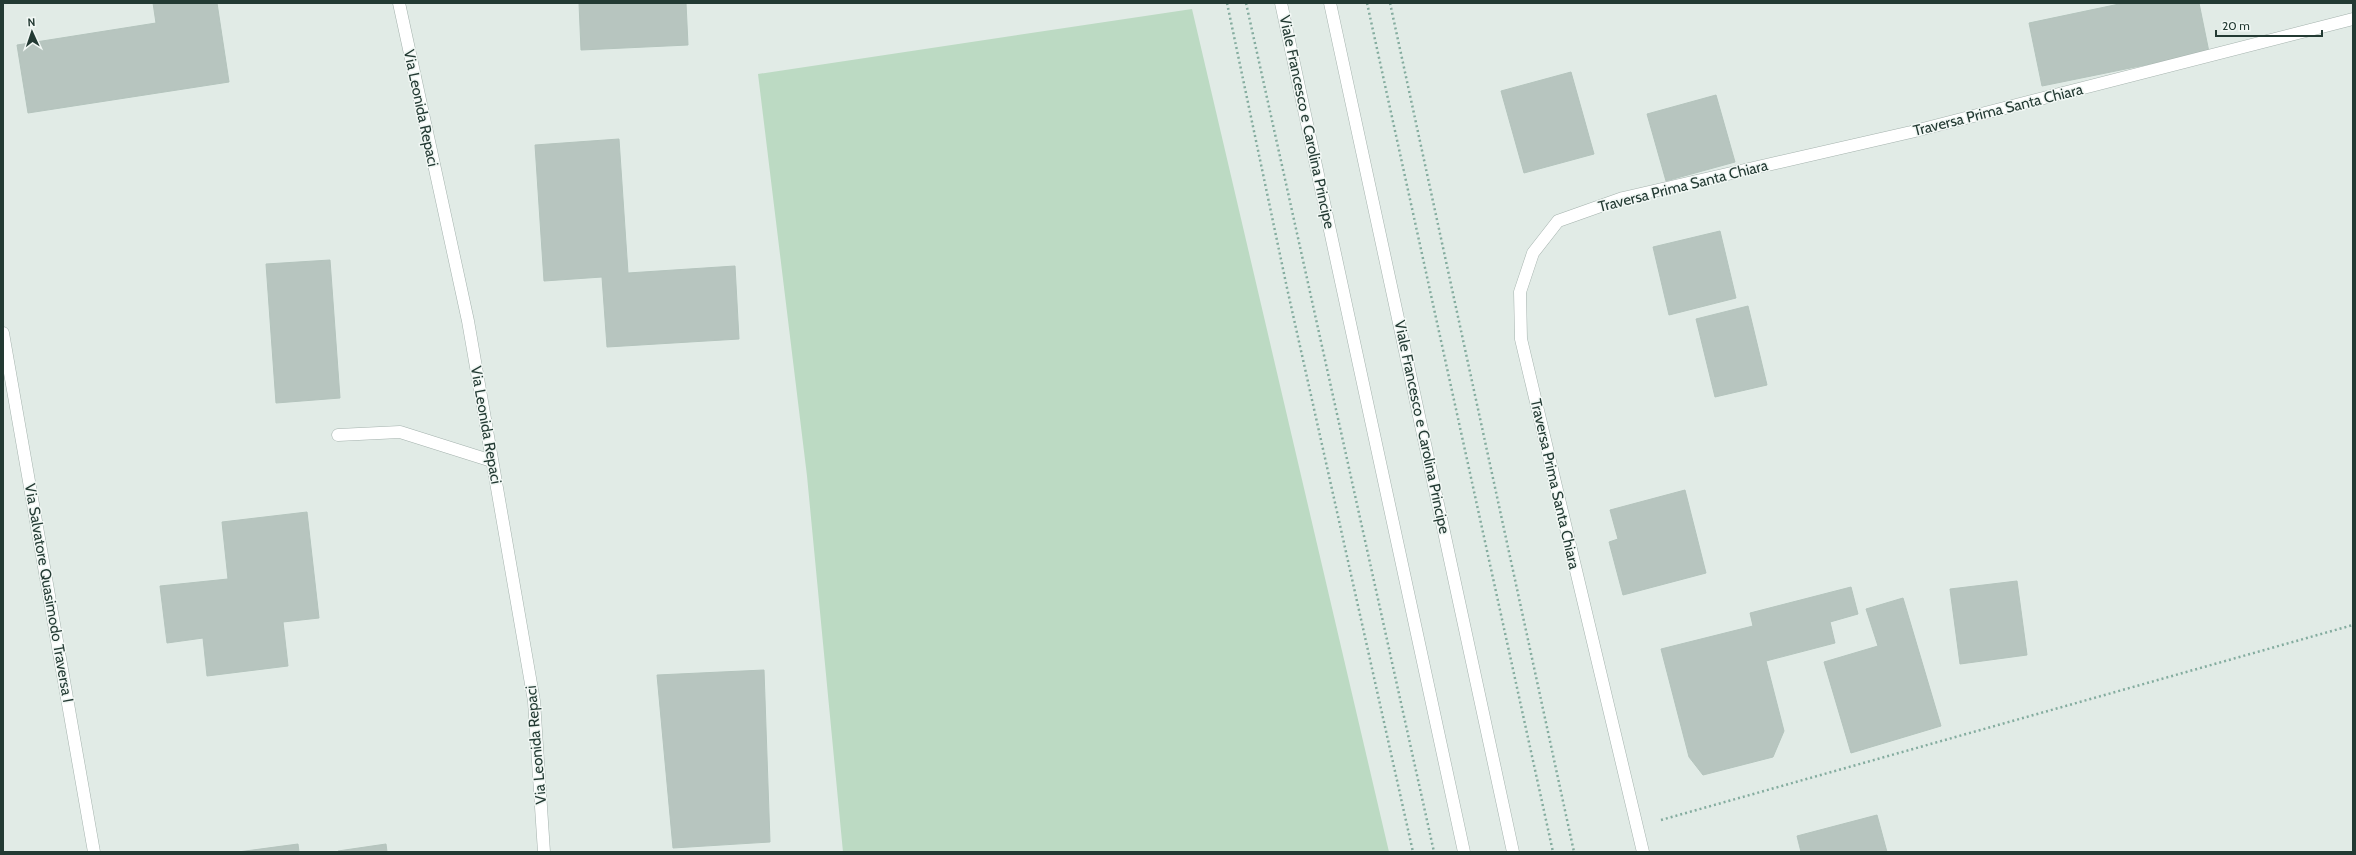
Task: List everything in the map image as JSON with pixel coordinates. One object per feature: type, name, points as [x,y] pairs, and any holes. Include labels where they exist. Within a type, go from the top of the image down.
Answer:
[{"type":"street","name":"Via Leonida Repaci","points":[[399,3],[468,321],[534,701],[544,852]]},
{"type":"street","name":"Viale Francesco e Carolina Principe","points":[[1281,3],[1464,852]]},
{"type":"street","name":"Viale Francesco e Carolina Principe","points":[[1330,3],[1513,852]]},
{"type":"street","name":"Traversa Prima Santa Chiara","points":[[1643,852],[1521,339],[1520,292],[1533,253],[1558,221],[1623,198],[1911,132],[2353,19]]},
{"type":"street","name":"Via Salvatore Quasimodo Traversa I","points":[[3,334],[94,852]]},
{"type":"street","points":[[338,435],[400,432],[492,461]]},
{"type":"path","points":[[1228,3],[1287,288],[1413,852]]},
{"type":"path","points":[[1246,3],[1434,852]]},
{"type":"path","points":[[1367,3],[1553,852]]},
{"type":"path","points":[[1390,3],[1574,852]]},
{"type":"path","points":[[1660,820],[2353,625]]},
{"type":"green space","points":[[1192,9],[1389,852],[843,852],[807,476],[758,74]]},
{"type":"building","points":[[153,3],[217,3],[229,82],[28,113],[17,45],[156,23]]},
{"type":"building","points":[[579,3],[686,3],[688,45],[581,50]]},
{"type":"building","points":[[2124,3],[2199,3],[2209,52],[2042,86],[2029,23]]},
{"type":"building","points":[[1571,72],[1594,154],[1524,173],[1501,91]]},
{"type":"building","points":[[1716,95],[1735,162],[1666,181],[1647,114]]},
{"type":"building","points":[[619,139],[628,273],[735,266],[739,339],[607,347],[602,277],[544,281],[535,145]]},
{"type":"building","points":[[1720,231],[1736,298],[1669,315],[1653,247]]},
{"type":"building","points":[[330,260],[340,398],[276,403],[266,264]]},
{"type":"building","points":[[1748,306],[1767,385],[1715,397],[1696,319]]},
{"type":"building","points":[[1685,490],[1706,573],[1623,595],[1609,542],[1618,539],[1610,510]]},
{"type":"building","points":[[307,512],[319,618],[283,622],[288,666],[207,676],[203,638],[167,643],[160,586],[228,579],[222,522]]},
{"type":"building","points":[[2017,581],[2027,655],[1960,664],[1950,589]]},
{"type":"building","points":[[1851,587],[1858,614],[1830,622],[1835,643],[1766,661],[1784,731],[1773,757],[1703,775],[1689,757],[1661,649],[1753,626],[1750,613]]},
{"type":"building","points":[[1903,598],[1941,726],[1851,753],[1824,662],[1878,646],[1866,609]]},
{"type":"building","points":[[764,670],[770,842],[673,848],[657,675]]},
{"type":"building","points":[[1877,815],[1887,852],[1801,852],[1797,836]]},
{"type":"building","points":[[298,844],[299,852],[238,852]]},
{"type":"building","points":[[386,844],[387,852],[338,852],[338,851]]}]
